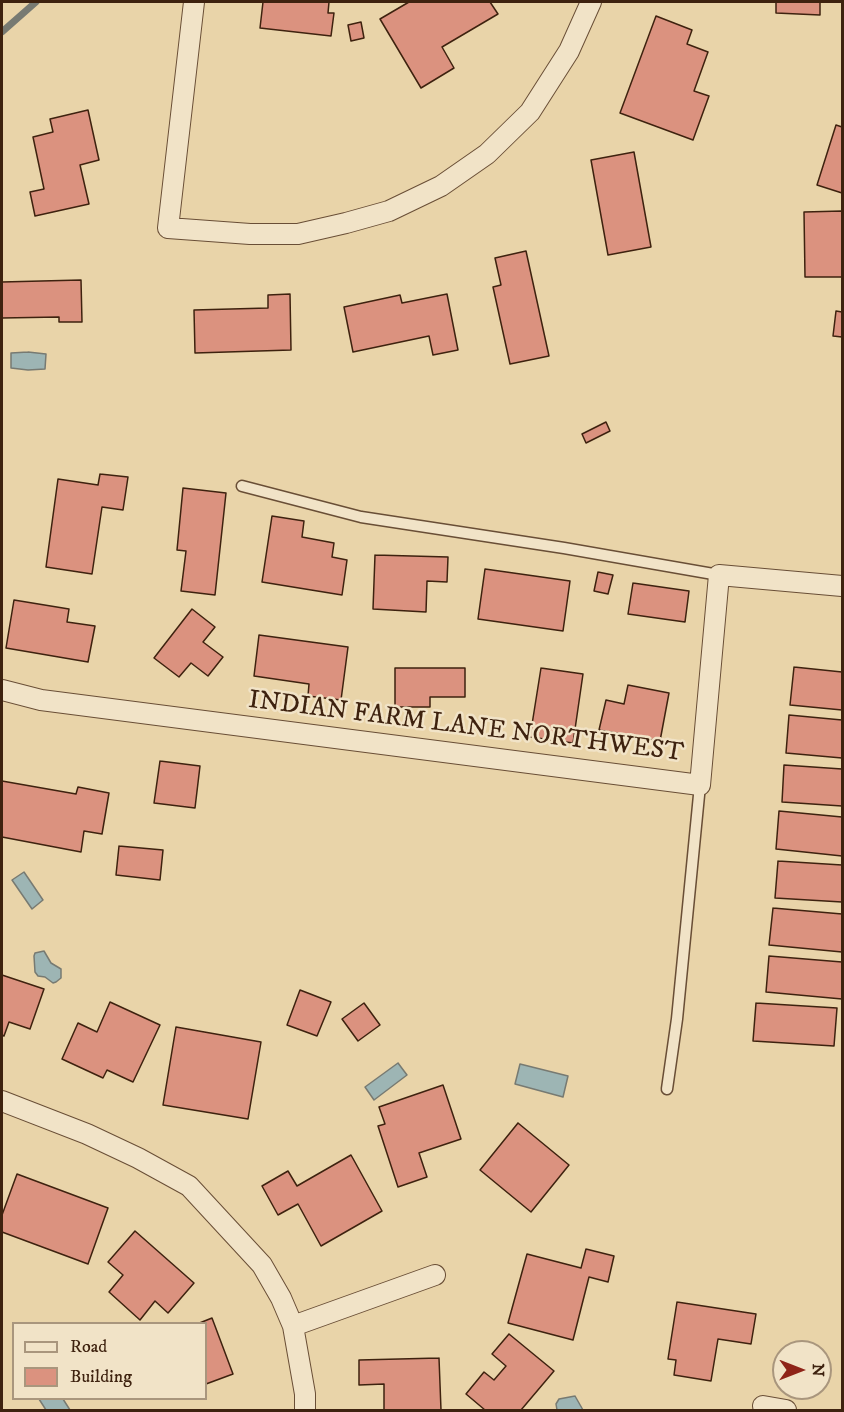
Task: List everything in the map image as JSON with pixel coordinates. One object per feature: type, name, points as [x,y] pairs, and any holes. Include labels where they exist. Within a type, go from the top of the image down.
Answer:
[{"type":"street","points":[[194,2],[168,228],[250,234],[298,234],[346,224],[389,211],[450,179],[488,154],[530,112],[569,51],[591,2]]},
{"type":"street","points":[[719,575],[843,586]]},
{"type":"street","name":"INDIAN FARM LANE NORTHWEST","points":[[2,690],[40,700],[700,785],[719,575]]},
{"type":"street","points":[[2,1101],[87,1134],[189,1186],[262,1265],[293,1326],[305,1394],[305,1410]]},
{"type":"street","points":[[293,1326],[435,1275]]},
{"type":"street","points":[[763,1406],[786,1410]]},
{"type":"lane","points":[[242,486],[361,517],[564,548],[719,575]]},
{"type":"lane","points":[[667,1089],[677,1019],[700,785]]},
{"type":"water","points":[[11,353],[46,354],[45,369],[11,368]]},
{"type":"water","points":[[24,872],[43,900],[32,909],[12,880]]},
{"type":"water","points":[[44,951],[51,963],[61,969],[61,978],[53,983],[45,977],[38,976],[35,972],[35,953]]},
{"type":"water","points":[[398,1063],[407,1075],[374,1100],[365,1087]]},
{"type":"water","points":[[520,1064],[568,1076],[563,1097],[515,1084]]},
{"type":"water","points":[[575,1396],[583,1410],[557,1410],[556,1404],[559,1399]]},
{"type":"water","points":[[40,1400],[64,1400],[70,1410],[46,1410]]},
{"type":"building","points":[[263,2],[329,2],[328,13],[334,13],[331,36],[260,28]]},
{"type":"building","points":[[409,2],[490,2],[498,14],[442,47],[454,68],[421,88],[380,19]]},
{"type":"building","points":[[776,2],[820,2],[820,15],[776,13]]},
{"type":"building","points":[[656,16],[692,30],[687,44],[708,52],[694,91],[709,96],[693,140],[620,113]]},
{"type":"building","points":[[361,22],[364,38],[351,41],[348,25]]},
{"type":"building","points":[[88,110],[99,160],[80,165],[89,204],[35,216],[30,192],[44,189],[33,137],[53,132],[50,119]]},
{"type":"building","points":[[836,125],[842,127],[842,193],[817,185]]},
{"type":"building","points":[[634,152],[651,247],[608,255],[591,160]]},
{"type":"building","points":[[842,211],[842,277],[805,277],[804,212]]},
{"type":"building","points":[[526,251],[549,356],[510,364],[493,287],[501,285],[495,258]]},
{"type":"building","points":[[81,280],[82,322],[59,322],[59,317],[2,318],[2,282]]},
{"type":"building","points":[[290,294],[291,350],[195,353],[194,310],[268,308],[268,295]]},
{"type":"building","points":[[447,294],[458,350],[433,355],[429,336],[353,352],[344,307],[400,295],[402,303]]},
{"type":"building","points":[[836,311],[842,312],[842,337],[833,336]]},
{"type":"building","points":[[606,422],[610,431],[586,443],[582,434]]},
{"type":"building","points":[[100,474],[128,477],[123,510],[102,507],[92,574],[46,567],[58,479],[98,485]]},
{"type":"building","points":[[183,488],[226,493],[215,595],[181,591],[186,551],[177,550]]},
{"type":"building","points":[[272,516],[304,521],[302,537],[334,543],[332,557],[347,560],[342,595],[262,582]]},
{"type":"building","points":[[375,555],[448,557],[447,582],[427,581],[426,612],[373,609]]},
{"type":"building","points":[[485,569],[570,581],[563,631],[478,619]]},
{"type":"building","points":[[598,572],[613,575],[608,594],[594,591]]},
{"type":"building","points":[[633,583],[689,591],[685,622],[628,614]]},
{"type":"building","points":[[14,600],[69,609],[67,622],[95,626],[88,662],[6,648]]},
{"type":"building","points":[[192,609],[215,627],[203,642],[223,657],[208,676],[191,663],[179,677],[154,658]]},
{"type":"building","points":[[259,635],[348,647],[341,700],[308,696],[309,684],[254,676]]},
{"type":"building","points":[[794,667],[842,672],[842,710],[790,705]]},
{"type":"building","points":[[395,668],[465,668],[465,697],[430,697],[430,707],[395,707]]},
{"type":"building","points":[[541,668],[583,674],[573,743],[530,737]]},
{"type":"building","points":[[628,685],[669,693],[660,741],[599,730],[606,700],[624,704]]},
{"type":"building","points":[[789,715],[842,720],[842,758],[786,753]]},
{"type":"building","points":[[160,761],[200,766],[195,808],[154,803]]},
{"type":"building","points":[[784,765],[842,769],[842,806],[782,802]]},
{"type":"building","points":[[2,781],[76,794],[78,787],[109,793],[102,834],[84,831],[81,852],[2,837]]},
{"type":"building","points":[[779,811],[842,817],[842,856],[776,849]]},
{"type":"building","points":[[119,846],[163,850],[160,880],[116,875]]},
{"type":"building","points":[[778,861],[842,865],[842,902],[775,898]]},
{"type":"building","points":[[773,908],[842,914],[842,952],[769,945]]},
{"type":"building","points":[[769,956],[842,962],[842,999],[766,992]]},
{"type":"building","points":[[2,975],[44,989],[30,1029],[9,1022],[4,1036],[2,1035]]},
{"type":"building","points":[[300,990],[331,1002],[317,1036],[287,1025]]},
{"type":"building","points":[[110,1002],[160,1025],[133,1082],[107,1070],[103,1078],[62,1059],[78,1023],[97,1032]]},
{"type":"building","points":[[364,1003],[380,1025],[358,1041],[342,1019]]},
{"type":"building","points":[[756,1003],[837,1008],[834,1046],[753,1041]]},
{"type":"building","points":[[176,1027],[261,1042],[248,1119],[163,1105]]},
{"type":"building","points":[[443,1085],[461,1139],[419,1153],[427,1177],[398,1187],[378,1126],[385,1124],[379,1107]]},
{"type":"building","points":[[518,1123],[569,1165],[531,1212],[480,1170]]},
{"type":"building","points":[[351,1155],[382,1211],[321,1246],[298,1204],[278,1215],[262,1186],[288,1171],[297,1186]]},
{"type":"building","points":[[17,1174],[108,1208],[88,1264],[2,1232],[2,1215]]},
{"type":"building","points":[[135,1231],[194,1283],[168,1313],[155,1301],[140,1320],[109,1292],[123,1275],[108,1262]]},
{"type":"building","points":[[586,1249],[614,1256],[608,1282],[589,1277],[573,1340],[508,1323],[527,1254],[581,1268]]},
{"type":"building","points":[[677,1302],[756,1314],[751,1344],[718,1339],[711,1381],[674,1375],[676,1360],[668,1359]]},
{"type":"building","points":[[212,1318],[233,1374],[207,1384],[207,1322],[202,1322]]},
{"type":"building","points":[[509,1334],[554,1371],[521,1410],[485,1410],[466,1394],[484,1372],[494,1380],[506,1366],[492,1354]]},
{"type":"building","points":[[439,1358],[441,1410],[384,1410],[384,1384],[359,1385],[359,1360]]},
{"type":"waterway","points":[[2,32],[36,2]]}]
